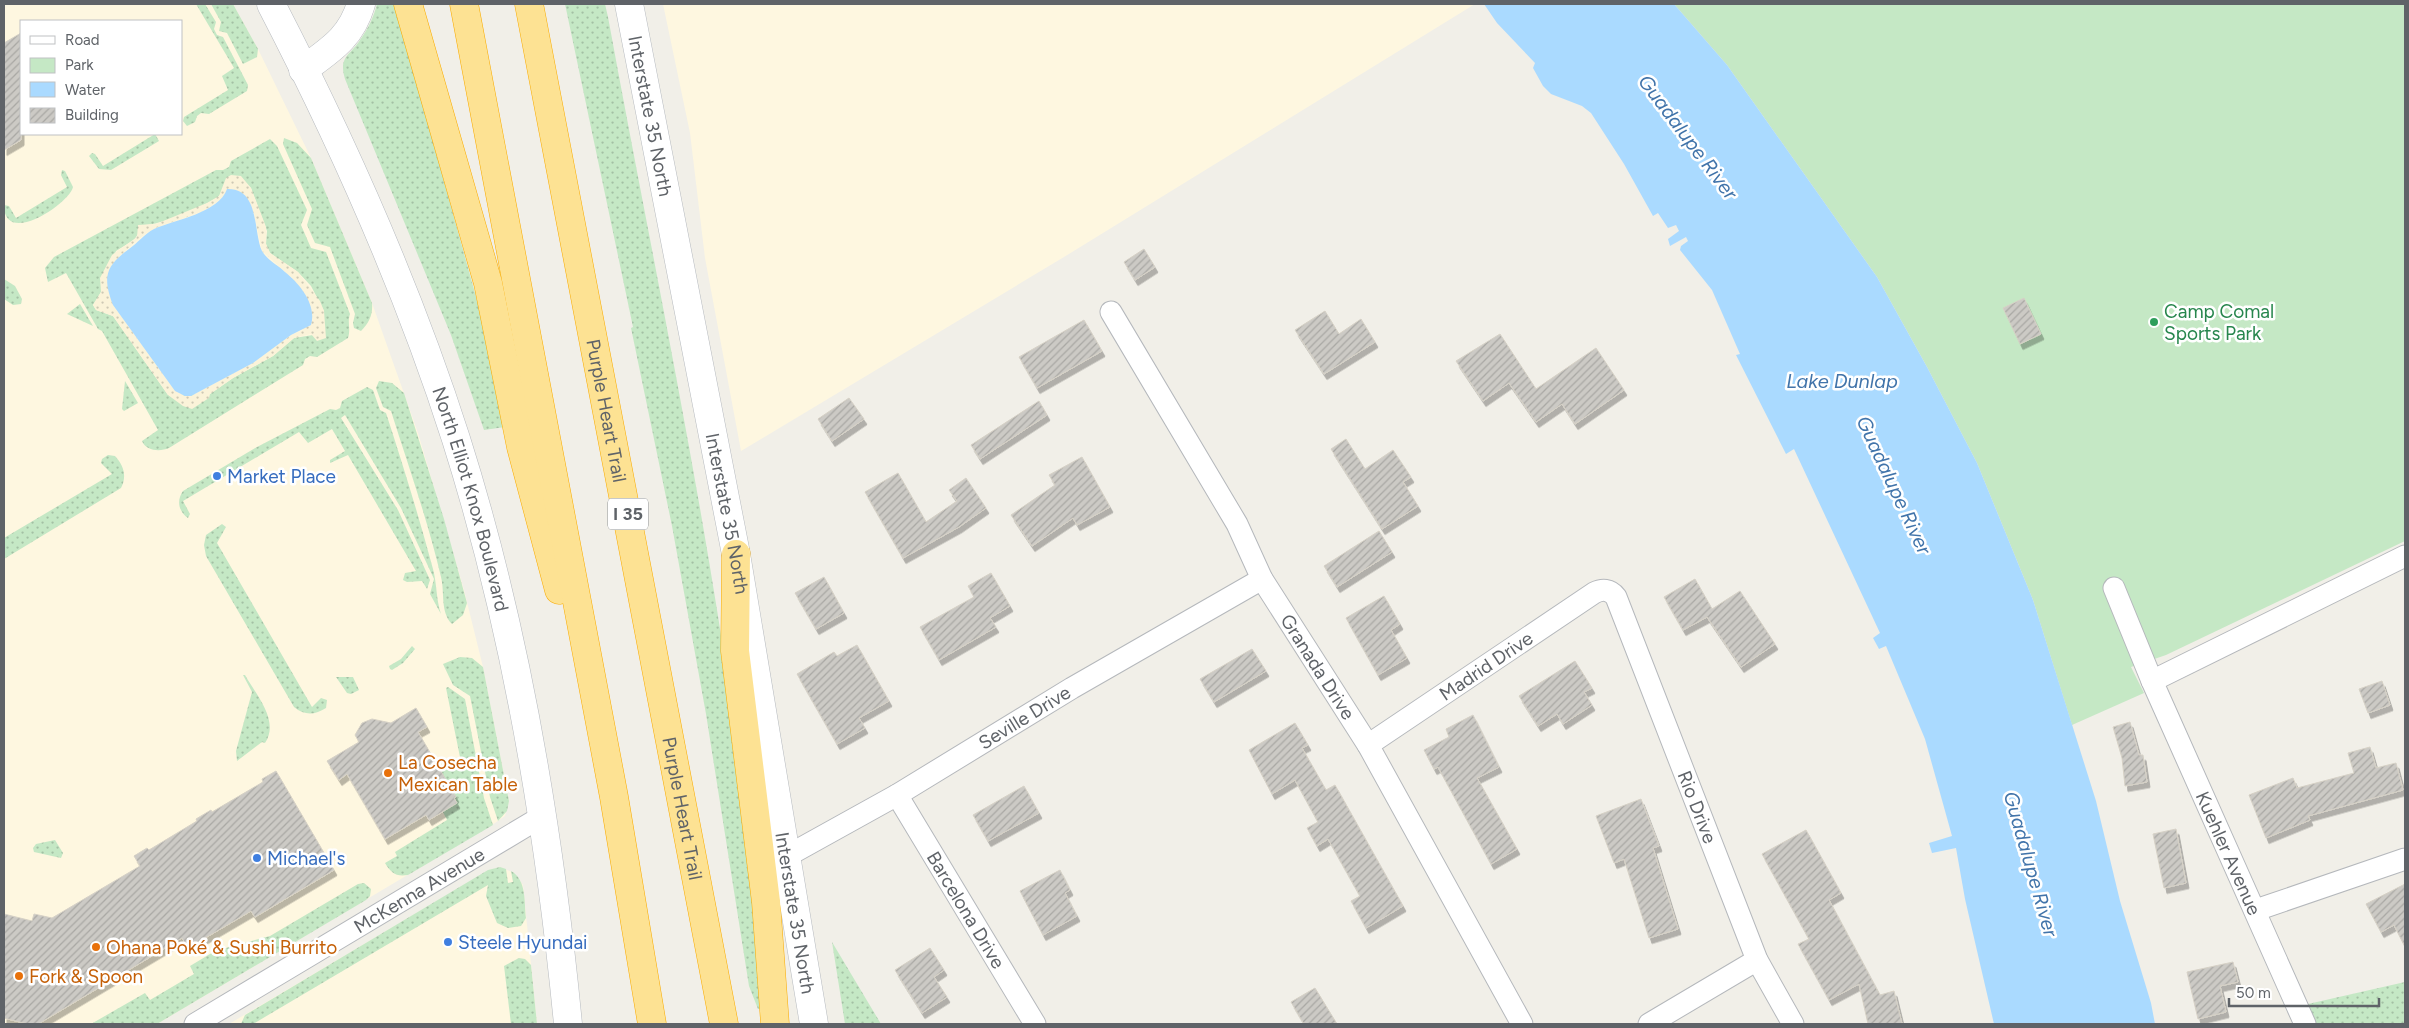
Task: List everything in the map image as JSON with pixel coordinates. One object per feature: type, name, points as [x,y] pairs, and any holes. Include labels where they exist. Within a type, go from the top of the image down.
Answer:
[{"type":"highway","points":[[408,4],[488,282],[520,447],[614,797]]},
{"type":"highway","points":[[464,4],[614,797],[652,1024]]},
{"type":"highway","name":"Purple Heart Trail","points":[[529,4],[724,1024]]},
{"type":"highway","points":[[736,554],[735,651],[766,902],[775,1024]]},
{"type":"main road","name":"North Elliot Knox Boulevard","points":[[271,4],[355,180],[391,266],[456,440],[480,521],[515,666],[541,817],[560,945],[568,1024]]},
{"type":"main road","points":[[303,70],[342,41],[352,26],[362,4]]},
{"type":"main road","name":"Interstate 35 North","points":[[629,4],[736,554],[814,1024]]},
{"type":"street","name":"Granada Drive","points":[[1111,312],[1237,524],[1262,579],[1368,745],[1522,1024]]},
{"type":"street","points":[[2152,681],[2405,556]]},
{"type":"street","name":"Seville Drive","points":[[787,856],[898,795],[1072,688],[1262,579]]},
{"type":"street","name":"Kuehler Avenue","points":[[2114,588],[2152,681],[2256,910],[2304,1024]]},
{"type":"street","name":"Madrid Drive","points":[[1368,745],[1594,593],[1606,590]]},
{"type":"street","name":"Rio Drive","points":[[1606,590],[1616,597],[1757,960],[1794,1024]]},
{"type":"street","name":"Barcelona Drive","points":[[898,795],[1034,1024]]},
{"type":"street","name":"McKenna Avenue","points":[[195,1024],[541,817]]},
{"type":"street","points":[[2256,910],[2405,859]]},
{"type":"street","points":[[1649,1024],[1757,960]]},
{"type":"shaded area","name":"Market Place","points":[[4,4],[233,4],[258,49],[311,158],[372,303],[418,433],[464,590],[483,667],[509,801],[505,816],[495,823],[157,1024],[4,1024]]},
{"type":"shaded area","points":[[663,4],[1475,4],[1064,257],[741,451],[705,258],[690,133]]},
{"type":"shaded area","name":"Steele Hyundai","points":[[500,867],[514,873],[523,885],[537,1024],[229,1024],[489,870]]},
{"type":"green space","points":[[196,4],[205,4],[216,22],[214,29],[217,35],[223,37],[248,85],[247,91],[209,114],[201,113],[197,116],[195,122],[187,126],[183,121],[184,117],[228,90],[222,76],[234,68]]},
{"type":"green space","points":[[211,4],[233,4],[258,49],[257,57],[243,64],[227,33],[219,31],[221,22]]},
{"type":"green space","points":[[377,4],[395,4],[483,322],[505,427],[484,430],[451,335],[345,79],[343,65],[346,56],[366,31]]},
{"type":"green space","points":[[565,4],[605,4],[608,17],[675,369],[721,634],[743,794],[762,1009],[758,1009],[749,986],[706,714],[672,526],[631,328],[633,327]]},
{"type":"green space","name":"Camp Comal Sports Park","points":[[1674,4],[2405,4],[2405,541],[2166,655],[2131,667],[2144,693],[2072,725],[2033,600],[1977,463],[1927,367],[1877,277],[1727,65]]},
{"type":"green space","points":[[153,135],[156,135],[159,141],[111,170],[99,169],[89,156],[92,153],[95,154],[103,166]]},
{"type":"green space","points":[[284,138],[297,143],[311,158],[372,303],[370,318],[361,331],[354,328],[355,314],[330,247],[315,243],[307,225],[312,209],[283,144]]},
{"type":"green space","points":[[270,139],[277,146],[307,210],[301,225],[311,248],[326,252],[350,314],[348,338],[317,357],[310,356],[305,359],[303,365],[169,448],[162,450],[150,449],[142,441],[158,430],[102,331],[98,329],[66,273],[48,282],[45,268],[54,257],[216,170],[223,170],[229,167],[231,161]],"holes":[[[239,176],[251,188],[267,231],[266,244],[270,253],[298,272],[311,286],[324,311],[313,335],[294,338],[273,356],[233,378],[210,394],[168,395],[113,316],[96,310],[93,305],[101,292],[116,251],[134,240],[144,225],[161,222],[205,204],[220,195],[236,177]]]},
{"type":"green space","points":[[62,170],[65,171],[73,187],[61,203],[37,218],[25,222],[14,223],[7,217],[4,205],[9,206],[16,218],[67,187],[61,175]]},
{"type":"green space","points":[[4,279],[15,286],[22,299],[21,304],[13,305],[4,299]]},
{"type":"green space","points":[[80,304],[93,326],[67,314]]},
{"type":"green space","points":[[125,381],[138,403],[124,411],[122,409]]},
{"type":"green space","points":[[379,381],[392,383],[404,393],[444,519],[467,603],[463,615],[452,624],[446,614],[436,556],[411,472],[391,411],[383,407],[376,388]]},
{"type":"green space","points":[[367,387],[373,390],[380,410],[386,413],[433,569],[441,614],[430,594],[434,579],[401,508],[345,415],[341,418],[398,510],[430,580],[427,589],[422,581],[407,582],[403,580],[405,573],[416,571],[348,455],[330,463],[330,460],[345,451],[332,429],[308,443],[299,432],[183,501],[190,514],[188,518],[180,506],[179,502],[183,491],[257,447],[330,409],[336,410],[340,408],[342,401]]},
{"type":"green space","points":[[108,455],[115,456],[121,464],[124,479],[121,488],[4,559],[4,538],[112,474],[101,463],[102,459]]},
{"type":"green space","points":[[222,524],[226,527],[217,543],[312,707],[321,698],[327,700],[326,708],[314,713],[306,713],[294,707],[206,556],[204,545],[206,535]]},
{"type":"green space","points":[[412,646],[415,649],[403,663],[392,670],[390,669],[389,666],[401,659]]},
{"type":"green space","points":[[460,657],[472,658],[483,667],[509,801],[507,811],[498,821],[490,797],[470,696],[453,685],[443,664]]},
{"type":"green space","points":[[243,675],[245,675],[265,708],[270,726],[269,735],[265,743],[262,742],[237,761],[236,751],[252,692]]},
{"type":"green space","points":[[336,677],[353,677],[359,690],[351,694],[347,693]]},
{"type":"green space","points":[[448,687],[465,699],[484,798],[493,825],[408,875],[397,875],[385,863],[397,856],[395,852],[447,820],[440,806],[456,797],[441,772],[461,762],[446,688]]},
{"type":"green space","points":[[55,840],[63,853],[61,858],[34,852],[33,848],[36,844]]},
{"type":"green space","points":[[500,867],[506,869],[508,883],[513,882],[511,871],[520,880],[525,898],[526,918],[521,926],[508,928],[497,923],[486,896],[488,885],[253,1024],[241,1024],[245,1015],[488,870]]},
{"type":"green space","points":[[364,883],[371,889],[370,896],[366,900],[157,1024],[91,1024],[145,993],[150,1000],[194,974],[190,966],[215,951],[270,936],[358,884]]},
{"type":"green space","points":[[832,942],[881,1024],[845,1024]]},
{"type":"green space","points":[[519,958],[525,959],[531,965],[537,1024],[511,1024],[504,966]]},
{"type":"green space","points":[[2405,982],[2405,1024],[2316,1024],[2308,1004]]},
{"type":"sand","points":[[231,175],[241,176],[251,188],[266,227],[266,244],[270,253],[298,272],[320,301],[324,311],[326,338],[317,341],[311,334],[294,338],[273,356],[233,378],[192,409],[183,406],[168,395],[113,316],[96,310],[93,305],[101,292],[100,278],[112,255],[137,237],[138,225],[156,224],[207,203],[219,196],[226,178]],"holes":[[[225,194],[254,213],[262,251],[292,278],[303,330],[291,335],[253,363],[191,396],[185,396],[175,391],[113,305],[109,270],[123,253],[147,233],[200,212],[218,201]]]},
{"type":"water","name":"Lake Dunlap","points":[[1484,4],[1674,4],[1727,65],[1877,277],[1977,463],[2033,600],[2096,801],[2120,901],[2151,1003],[2155,1024],[1994,1024],[1965,899],[1956,848],[1932,853],[1929,843],[1952,836],[1925,739],[1886,646],[1879,649],[1873,638],[1880,633],[1794,449],[1786,454],[1736,355],[1740,354],[1712,290],[1680,250],[1681,246],[1688,241],[1686,237],[1670,246],[1668,239],[1679,231],[1676,225],[1668,228],[1658,213],[1653,216],[1624,164],[1591,113],[1582,106],[1551,94],[1543,86],[1533,68],[1535,63],[1497,23]]},
{"type":"water","points":[[227,189],[238,191],[250,203],[254,212],[262,251],[296,283],[306,296],[312,310],[311,325],[291,335],[253,363],[191,396],[185,396],[175,391],[113,305],[108,286],[108,273],[121,255],[150,231],[206,210],[222,197]]},
{"type":"building","points":[[20,34],[21,140],[4,150],[4,43]]},
{"type":"building","points":[[1144,249],[1155,267],[1135,280],[1124,262]]},
{"type":"building","points":[[2024,298],[2041,334],[2020,344],[2003,308]]},
{"type":"building","points":[[1325,311],[1339,334],[1361,319],[1375,342],[1324,374],[1295,330]]},
{"type":"building","points":[[1084,320],[1102,351],[1037,388],[1019,357]]},
{"type":"building","points":[[1500,334],[1536,389],[1596,348],[1624,390],[1575,424],[1562,404],[1536,422],[1509,383],[1483,401],[1456,361]]},
{"type":"building","points":[[849,398],[864,419],[832,441],[818,419]]},
{"type":"building","points":[[1039,401],[1047,415],[980,459],[971,445]]},
{"type":"building","points":[[1346,439],[1365,469],[1393,450],[1411,477],[1403,482],[1418,506],[1382,529],[1331,449]]},
{"type":"building","points":[[1082,457],[1110,507],[1077,525],[1073,518],[1032,546],[1011,515],[1055,485],[1049,475]]},
{"type":"building","points":[[898,473],[926,522],[957,501],[949,490],[966,478],[986,508],[959,527],[903,558],[865,492]]},
{"type":"building","points":[[1379,531],[1392,552],[1337,587],[1324,566]]},
{"type":"building","points":[[991,573],[1010,606],[990,618],[996,627],[939,660],[920,627],[974,597],[968,586]]},
{"type":"building","points":[[824,577],[844,613],[816,629],[795,593]]},
{"type":"building","points":[[1695,579],[1712,609],[1740,591],[1775,644],[1741,667],[1707,617],[1683,630],[1664,597]]},
{"type":"building","points":[[1384,596],[1400,624],[1391,630],[1407,658],[1378,675],[1346,618]]},
{"type":"building","points":[[857,645],[889,701],[859,718],[865,728],[837,744],[797,674],[834,652],[837,656]]},
{"type":"building","points":[[1252,649],[1266,671],[1214,702],[1200,679]]},
{"type":"building","points":[[1575,661],[1592,688],[1584,692],[1592,705],[1563,724],[1557,714],[1538,726],[1519,696]]},
{"type":"building","points":[[2382,681],[2390,705],[2368,713],[2359,689]]},
{"type":"building","name":"La Cosecha Mexican Table","points":[[416,708],[427,727],[418,732],[456,797],[454,798],[457,803],[429,820],[426,815],[385,839],[347,774],[339,780],[327,761],[359,742],[355,735],[362,723],[372,719],[391,723]]},
{"type":"building","points":[[1473,715],[1499,767],[1477,778],[1517,849],[1491,864],[1438,767],[1434,769],[1424,750],[1449,737],[1446,729]]},
{"type":"building","points":[[2130,722],[2139,755],[2143,755],[2147,782],[2125,786],[2122,758],[2113,727]]},
{"type":"building","points":[[1295,723],[1308,745],[1302,748],[1326,790],[1335,785],[1403,906],[1366,928],[1351,901],[1360,896],[1328,839],[1317,846],[1307,828],[1318,822],[1295,780],[1272,794],[1249,750]]},
{"type":"building","points":[[2370,747],[2376,768],[2396,763],[2403,790],[2308,816],[2310,820],[2266,838],[2249,795],[2293,778],[2297,788],[2354,773],[2348,753]]},
{"type":"building","points":[[276,771],[334,870],[255,917],[251,911],[188,948],[182,938],[38,1024],[28,1024],[4,1018],[4,914],[32,921],[34,914],[52,918],[140,866],[134,856],[147,848],[149,850],[197,821],[196,819],[211,810],[212,812],[263,782],[262,779]]},
{"type":"building","points":[[1024,786],[1039,813],[988,841],[973,815]]},
{"type":"building","points":[[1641,799],[1659,846],[1653,848],[1678,929],[1649,938],[1624,859],[1614,863],[1596,816]]},
{"type":"building","points":[[2176,829],[2186,883],[2164,888],[2153,834]]},
{"type":"building","points":[[1806,830],[1841,893],[1829,900],[1880,995],[1894,991],[1902,1024],[1868,1024],[1859,984],[1829,1000],[1798,944],[1809,939],[1762,854]]},
{"type":"building","points":[[1060,870],[1070,890],[1065,893],[1077,916],[1043,935],[1020,891]]},
{"type":"building","points":[[2405,884],[2405,947],[2394,925],[2381,932],[2366,904]]},
{"type":"building","points":[[930,948],[944,970],[934,977],[947,997],[922,1013],[895,970]]},
{"type":"building","points":[[2233,962],[2238,982],[2220,986],[2226,1012],[2198,1019],[2187,972]]},
{"type":"building","points":[[1315,988],[1337,1024],[1304,1024],[1291,1002]]},
{"type":"place","name":"Camp Comal Sports Park","points":[[2154,322]]},
{"type":"place","name":"Market Place","points":[[217,476]]},
{"type":"place","name":"La Cosecha Mexican Table","points":[[388,773]]},
{"type":"place","name":"Michael's","points":[[257,858]]},
{"type":"place","name":"Steele Hyundai","points":[[448,942]]},
{"type":"place","name":"Ohana Poké & Sushi Burrito","points":[[96,947]]},
{"type":"place","name":"Fork & Spoon","points":[[19,976]]},
{"type":"water label","name":"Guadalupe River","points":[[1688,137]]},
{"type":"water label","name":"Guadalupe River","points":[[1894,485]]},
{"type":"water label","name":"Guadalupe River","points":[[2031,864]]}]
